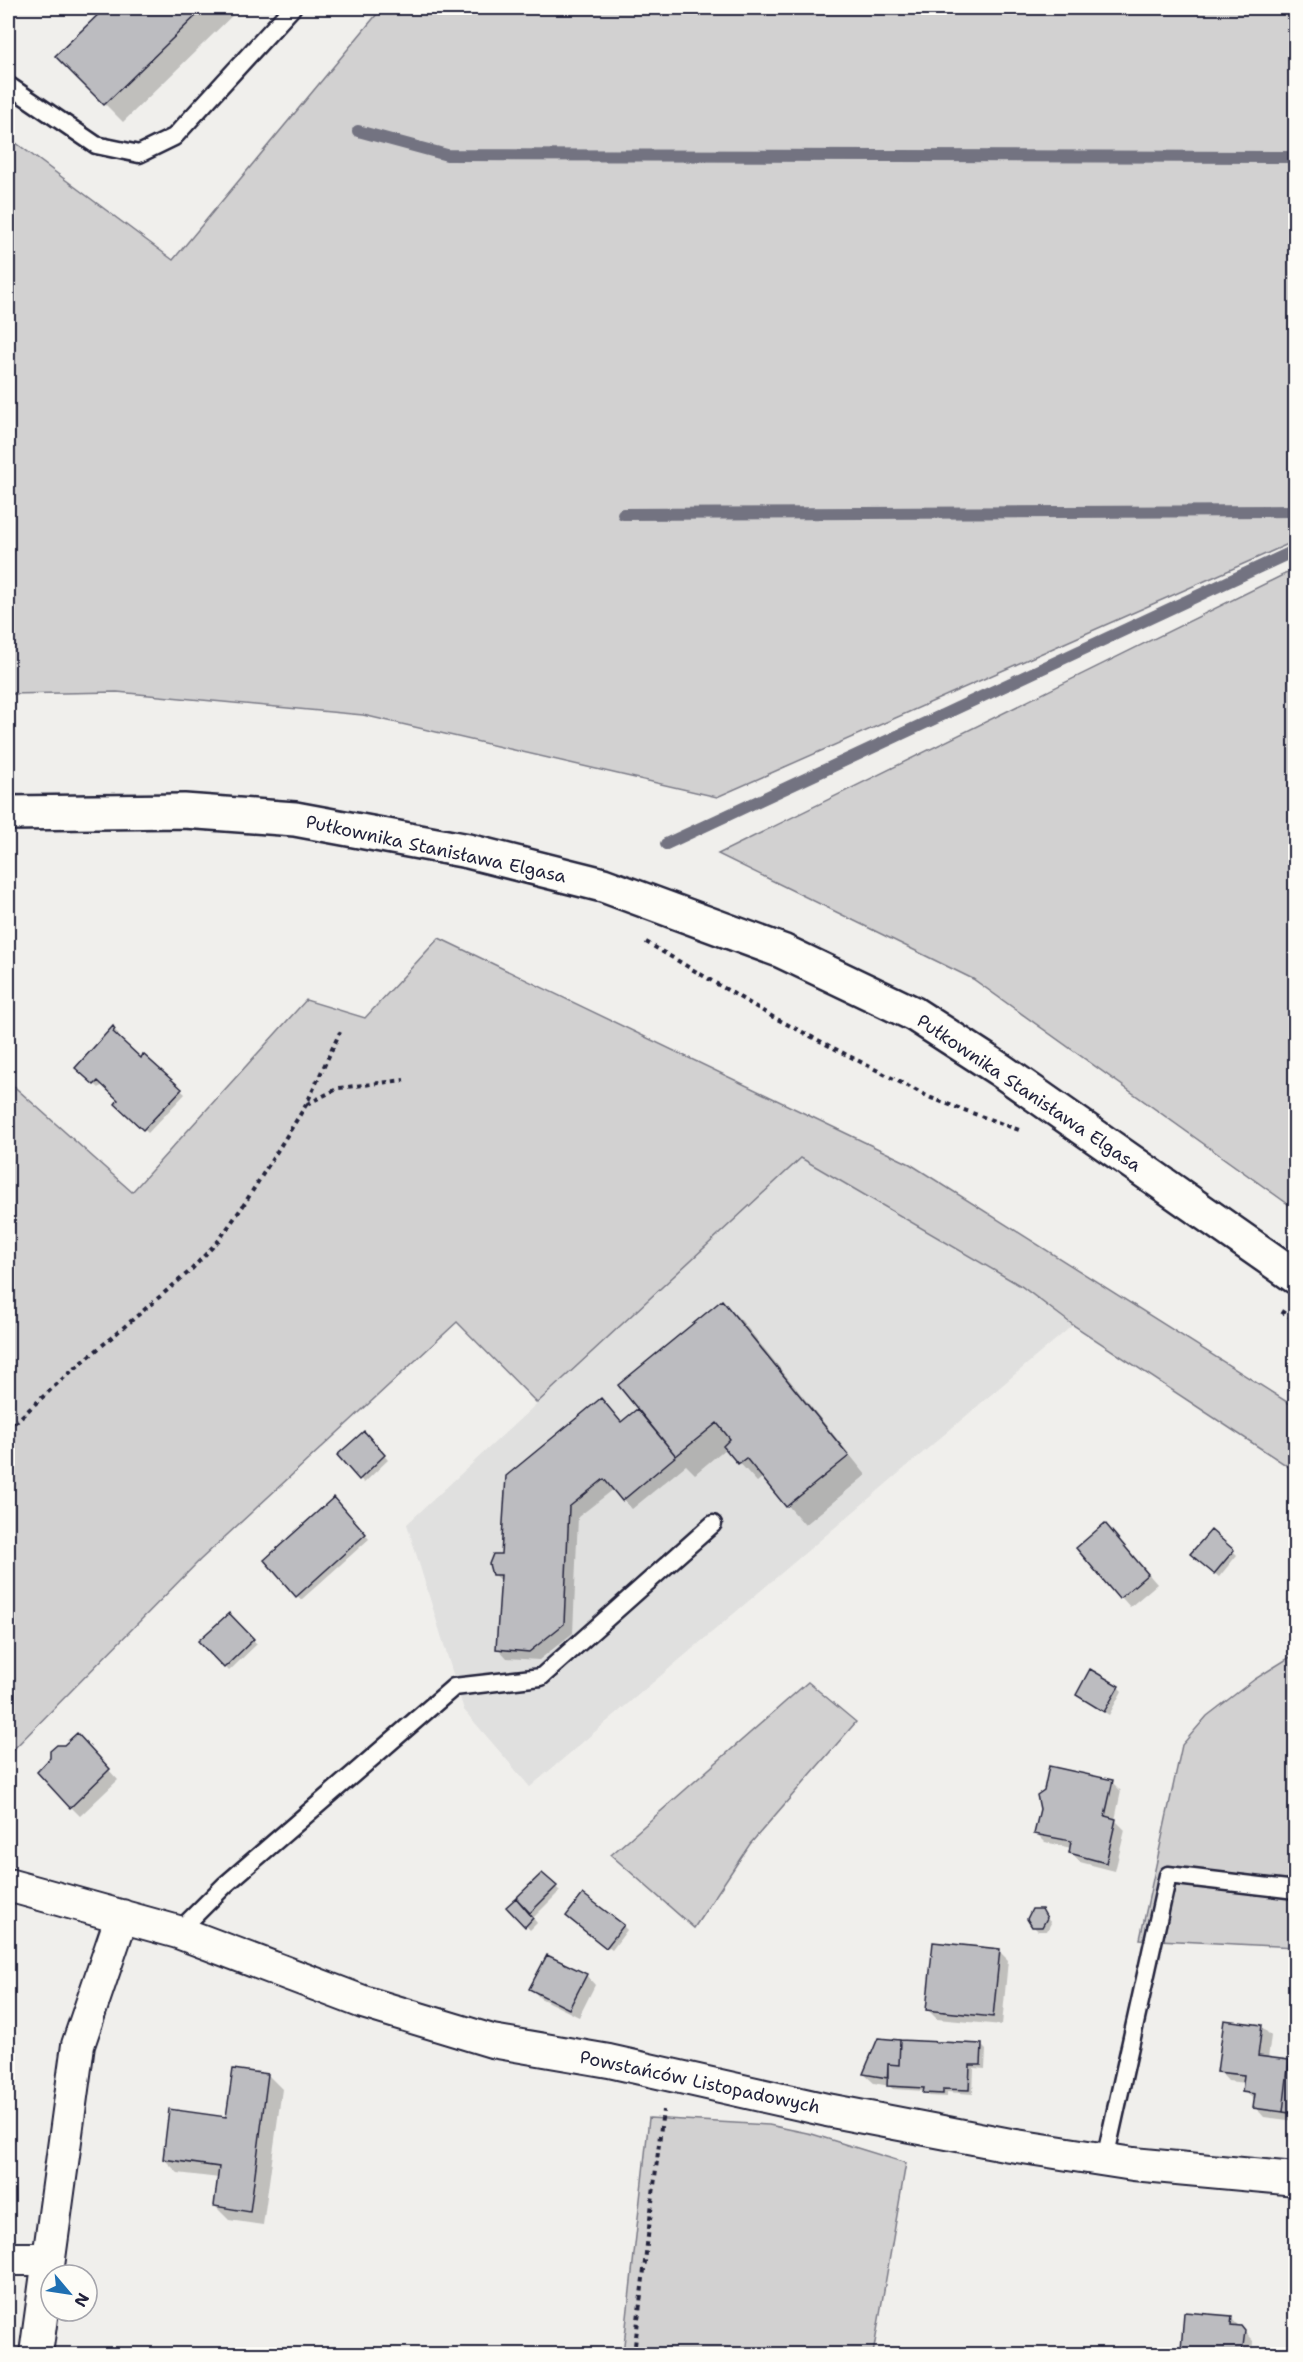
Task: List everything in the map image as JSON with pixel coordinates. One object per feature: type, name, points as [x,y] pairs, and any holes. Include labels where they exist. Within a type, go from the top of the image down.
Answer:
[{"type":"street","name":"Pułkownika Stanisława Elgasa","points":[[8,813],[184,810],[295,819],[468,851],[614,889],[782,951],[914,1014],[999,1069],[1296,1277]]},
{"type":"street","name":"Powstańców Listopadowych","points":[[8,1885],[178,1932],[363,2002],[492,2041],[609,2061],[827,2110],[1011,2145],[1133,2164],[1296,2179]]},
{"type":"street","points":[[42,2346],[48,2259],[78,2045],[122,1916]]},
{"type":"street","points":[[8,2259],[48,2259]]},
{"type":"lane","points":[[8,85],[96,145],[139,154],[174,137],[292,8]]},
{"type":"lane","points":[[178,1932],[225,1886],[454,1687],[541,1677],[712,1524]]},
{"type":"lane","points":[[1105,2159],[1168,1875],[1296,1890]]},
{"type":"path","points":[[641,939],[773,1017],[931,1098],[1029,1133]]},
{"type":"path","points":[[8,1429],[59,1382],[190,1271],[219,1240],[306,1105],[340,1032]]},
{"type":"path","points":[[306,1105],[339,1088],[404,1080]]},
{"type":"path","points":[[634,2355],[668,2073]]},
{"type":"shaded area","points":[[382,8],[1295,8],[1295,541],[717,797],[363,715],[117,692],[8,694],[8,137],[173,260]]},
{"type":"shaded area","points":[[1295,569],[1295,1209],[973,979],[718,854]]},
{"type":"shaded area","points":[[439,938],[910,1164],[1295,1407],[1295,1471],[1073,1325],[1021,1286],[801,1158],[537,1403],[457,1322],[200,1560],[8,1755],[9,1082],[132,1192],[306,1000],[365,1018]]},
{"type":"shaded area","points":[[801,1158],[1021,1286],[1073,1325],[530,1787],[464,1710],[407,1524]]},
{"type":"shaded area","points":[[1295,1654],[1295,1947],[1140,1939],[1182,1745],[1207,1716],[1255,1679]]},
{"type":"shaded area","points":[[808,1682],[856,1722],[750,1844],[694,1928],[611,1855]]},
{"type":"shaded area","points":[[649,2118],[769,2125],[812,2134],[906,2163],[873,2354],[623,2354]]},
{"type":"building","points":[[105,8],[204,8],[104,105],[55,56]]},
{"type":"building","points":[[113,1026],[115,1029],[113,1032],[141,1058],[143,1054],[182,1089],[143,1130],[115,1104],[118,1100],[98,1081],[94,1085],[75,1068]]},
{"type":"building","points":[[722,1300],[849,1456],[786,1507],[746,1458],[738,1464],[723,1446],[730,1439],[717,1423],[676,1456],[618,1385]]},
{"type":"building","points":[[601,1398],[621,1422],[637,1409],[676,1456],[622,1501],[604,1479],[569,1507],[564,1624],[529,1652],[496,1649],[501,1575],[492,1575],[489,1564],[493,1554],[501,1554],[506,1476]]},
{"type":"building","points":[[364,1431],[385,1455],[359,1480],[337,1455]]},
{"type":"building","points":[[334,1497],[366,1534],[296,1597],[264,1560]]},
{"type":"building","points":[[1105,1523],[1148,1574],[1119,1599],[1076,1548]]},
{"type":"building","points":[[1211,1530],[1234,1550],[1214,1574],[1190,1554]]},
{"type":"building","points":[[229,1613],[254,1639],[224,1668],[198,1641]]},
{"type":"building","points":[[1090,1669],[1119,1686],[1104,1712],[1076,1695]]},
{"type":"building","points":[[77,1733],[110,1769],[70,1808],[37,1772],[50,1758],[50,1751],[57,1745],[64,1745]]},
{"type":"building","points":[[1049,1766],[1113,1780],[1105,1816],[1116,1819],[1106,1863],[1069,1853],[1071,1841],[1034,1834],[1040,1809],[1037,1795],[1044,1790]]},
{"type":"building","points":[[542,1873],[557,1886],[530,1913],[516,1898]]},
{"type":"building","points":[[583,1894],[624,1925],[606,1948],[566,1916]]},
{"type":"building","points":[[516,1898],[533,1918],[525,1927],[506,1907]]},
{"type":"building","points":[[1032,1909],[1042,1909],[1047,1918],[1042,1927],[1032,1927],[1027,1919]]},
{"type":"building","points":[[933,1942],[1000,1949],[993,2017],[926,2010]]},
{"type":"building","points":[[547,1955],[587,1974],[569,2009],[529,1989]]},
{"type":"building","points":[[1224,2020],[1262,2025],[1258,2056],[1289,2060],[1283,2112],[1253,2108],[1255,2094],[1242,2092],[1244,2075],[1217,2072]]},
{"type":"building","points":[[878,2038],[900,2040],[899,2065],[888,2064],[888,2078],[863,2074]]},
{"type":"building","points":[[900,2040],[982,2044],[981,2065],[970,2065],[969,2090],[943,2089],[943,2094],[923,2093],[924,2088],[887,2086],[888,2064],[899,2065]]},
{"type":"building","points":[[1289,2060],[1296,2061],[1296,2114],[1283,2112]]},
{"type":"building","points":[[233,2069],[268,2074],[250,2212],[214,2206],[219,2167],[163,2159],[169,2109],[226,2117]]},
{"type":"building","points":[[1184,2312],[1232,2316],[1231,2325],[1241,2326],[1245,2331],[1242,2354],[1154,2354],[1155,2347],[1181,2350]]},
{"type":"building","points":[[588,2350],[625,2354],[588,2354]]},
{"type":"waterway","points":[[358,131],[447,155],[1296,157]]},
{"type":"waterway","points":[[623,514],[1296,511]]},
{"type":"waterway","points":[[666,844],[1296,550]]}]
